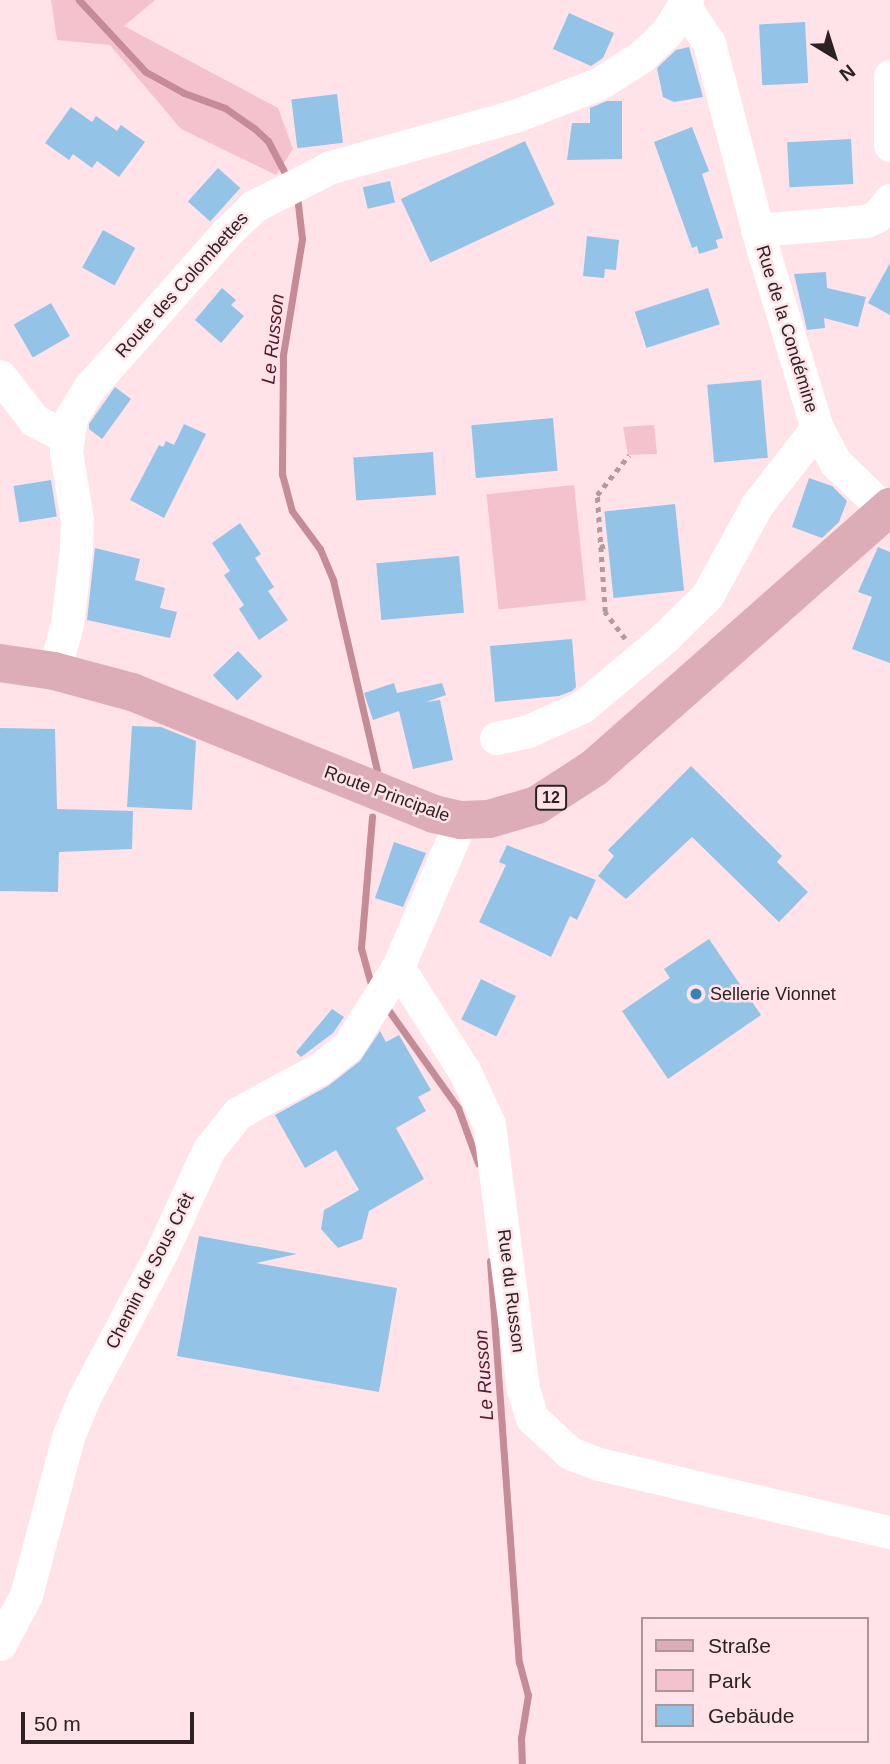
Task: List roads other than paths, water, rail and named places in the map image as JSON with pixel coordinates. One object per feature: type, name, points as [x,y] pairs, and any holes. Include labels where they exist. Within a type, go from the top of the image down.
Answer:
[{"type":"main road","name":"Route Principale","points":[[0,663],[54,671],[132,692],[399,802],[461,820],[514,813],[560,793],[889,511]]},
{"type":"street","name":"Route des Colombettes","points":[[54,671],[67,624],[76,548],[66,437],[71,417],[89,388],[226,233],[290,186],[361,157],[563,100],[641,57],[686,4]]},
{"type":"street","name":"Rue de la Condémine","points":[[686,4],[709,43],[757,230],[817,428],[835,462],[889,511]]},
{"type":"street","points":[[890,76],[890,145]]},
{"type":"street","name":"Rue de la Condémine","points":[[757,230],[866,221],[877,216],[890,200]]},
{"type":"street","points":[[0,376],[34,420],[66,437]]},
{"type":"street","name":"Rue de la Condémine","points":[[496,738],[528,731],[582,707],[641,658],[707,596],[757,505],[797,447],[817,428]]},
{"type":"street","points":[[398,967],[461,820]]},
{"type":"street","name":"Rue du Russon","points":[[398,967],[465,1072],[489,1124],[523,1389],[532,1418],[547,1436],[599,1464],[890,1532]]},
{"type":"street","name":"Chemin de Sous Crêt","points":[[0,1644],[26,1595],[68,1437],[84,1398],[162,1251],[209,1149],[238,1113],[319,1069],[348,1046],[398,967]]},
{"type":"waterway","name":"Le Russon","points":[[79,0],[146,72],[184,93],[225,108],[254,128],[268,141],[288,179]]},
{"type":"waterway","name":"Le Russon","points":[[297,196],[302,239],[283,355],[282,474],[292,511],[320,549],[333,580],[377,770]]},
{"type":"waterway","name":"Le Russon","points":[[372,816],[361,948],[372,988]]},
{"type":"waterway","name":"Le Russon","points":[[387,1008],[458,1108],[478,1163]]},
{"type":"waterway","name":"Le Russon","points":[[490,1261],[519,1662],[528,1695],[521,1738],[522,1764]]},
{"type":"place","name":"Sellerie Vionnet","points":[[696,994]]}]
